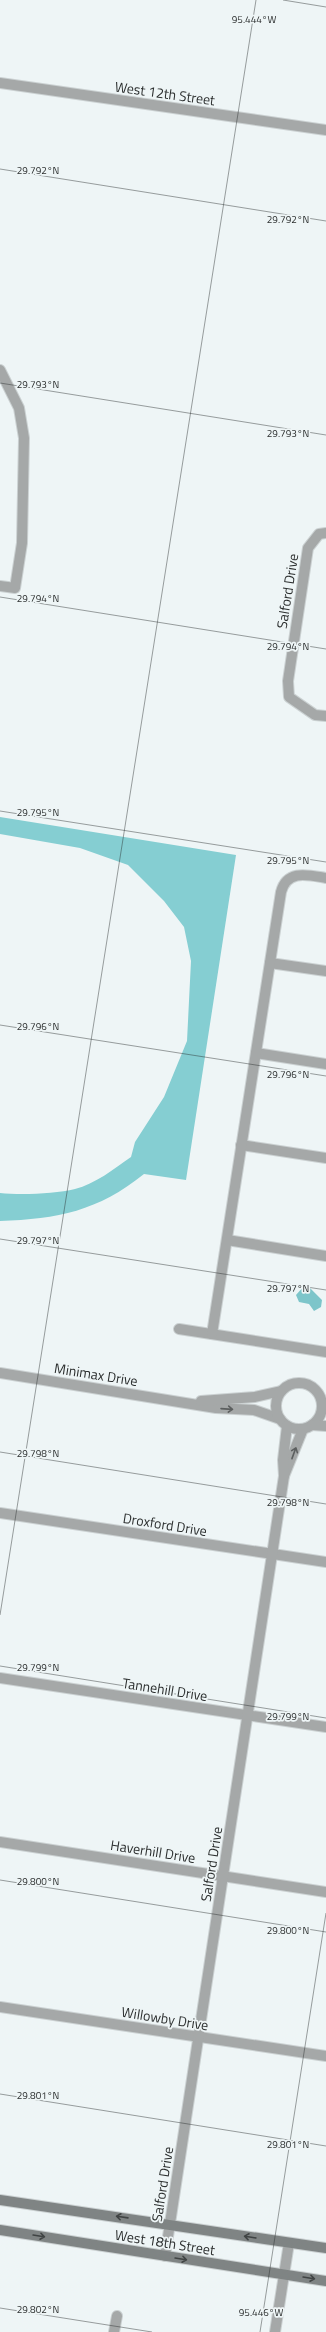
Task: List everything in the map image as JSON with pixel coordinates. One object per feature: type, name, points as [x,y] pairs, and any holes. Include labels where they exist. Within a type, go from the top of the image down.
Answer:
[{"type":"main road","name":"West 18th Street","points":[[0,2200],[326,2248]]},
{"type":"main road","name":"West 18th Street","points":[[0,2230],[326,2281]]},
{"type":"street","name":"West 12th Street","points":[[0,83],[326,130]]},
{"type":"street","points":[[0,370],[19,408],[24,438],[22,543],[15,588],[0,586]]},
{"type":"street","name":"Salford Drive","points":[[326,533],[319,534],[308,548],[289,668],[290,697],[315,715],[326,716]]},
{"type":"street","points":[[212,1334],[283,885],[288,878],[297,874],[326,878]]},
{"type":"street","points":[[270,963],[326,972]]},
{"type":"street","points":[[256,1053],[326,1064]]},
{"type":"street","points":[[242,1145],[326,1158]]},
{"type":"street","points":[[226,1240],[326,1256]]},
{"type":"street","points":[[179,1329],[326,1352]]},
{"type":"street","name":"Minimax Drive","points":[[0,1373],[189,1402],[216,1408],[254,1410],[280,1419]]},
{"type":"street","points":[[308,1427],[321,1412],[323,1400],[312,1387],[301,1383],[292,1384],[281,1391],[275,1405],[280,1419],[287,1426],[308,1427],[326,1426]]},
{"type":"street","name":"Minimax Drive","points":[[189,1402],[255,1397],[281,1391]]},
{"type":"street","name":"Salford Drive","points":[[165,2256],[284,1476],[283,1460],[287,1426]]},
{"type":"street","name":"Salford Drive","points":[[284,1476],[308,1427]]},
{"type":"street","name":"Droxford Drive","points":[[0,1513],[326,1562]]},
{"type":"street","name":"Tannehill Drive","points":[[0,1678],[326,1727]]},
{"type":"street","name":"Haverhill Drive","points":[[0,1842],[326,1892]]},
{"type":"street","name":"Willowby Drive","points":[[0,2008],[326,2056]]},
{"type":"street","points":[[275,2332],[289,2243]]},
{"type":"street","points":[[114,2332],[116,2316]]},
{"type":"shaded area","points":[[0,817],[236,855],[186,1180],[144,1174],[127,1187],[110,1197],[94,1205],[76,1211],[40,1218],[0,1221],[0,1193],[38,1194],[75,1189],[97,1180],[131,1157],[135,1142],[164,1097],[187,1041],[191,961],[184,927],[164,901],[128,865],[80,848],[0,834]]},
{"type":"shaded area","points":[[304,1286],[309,1287],[322,1300],[321,1307],[314,1311],[309,1304],[299,1302],[296,1295]]}]
